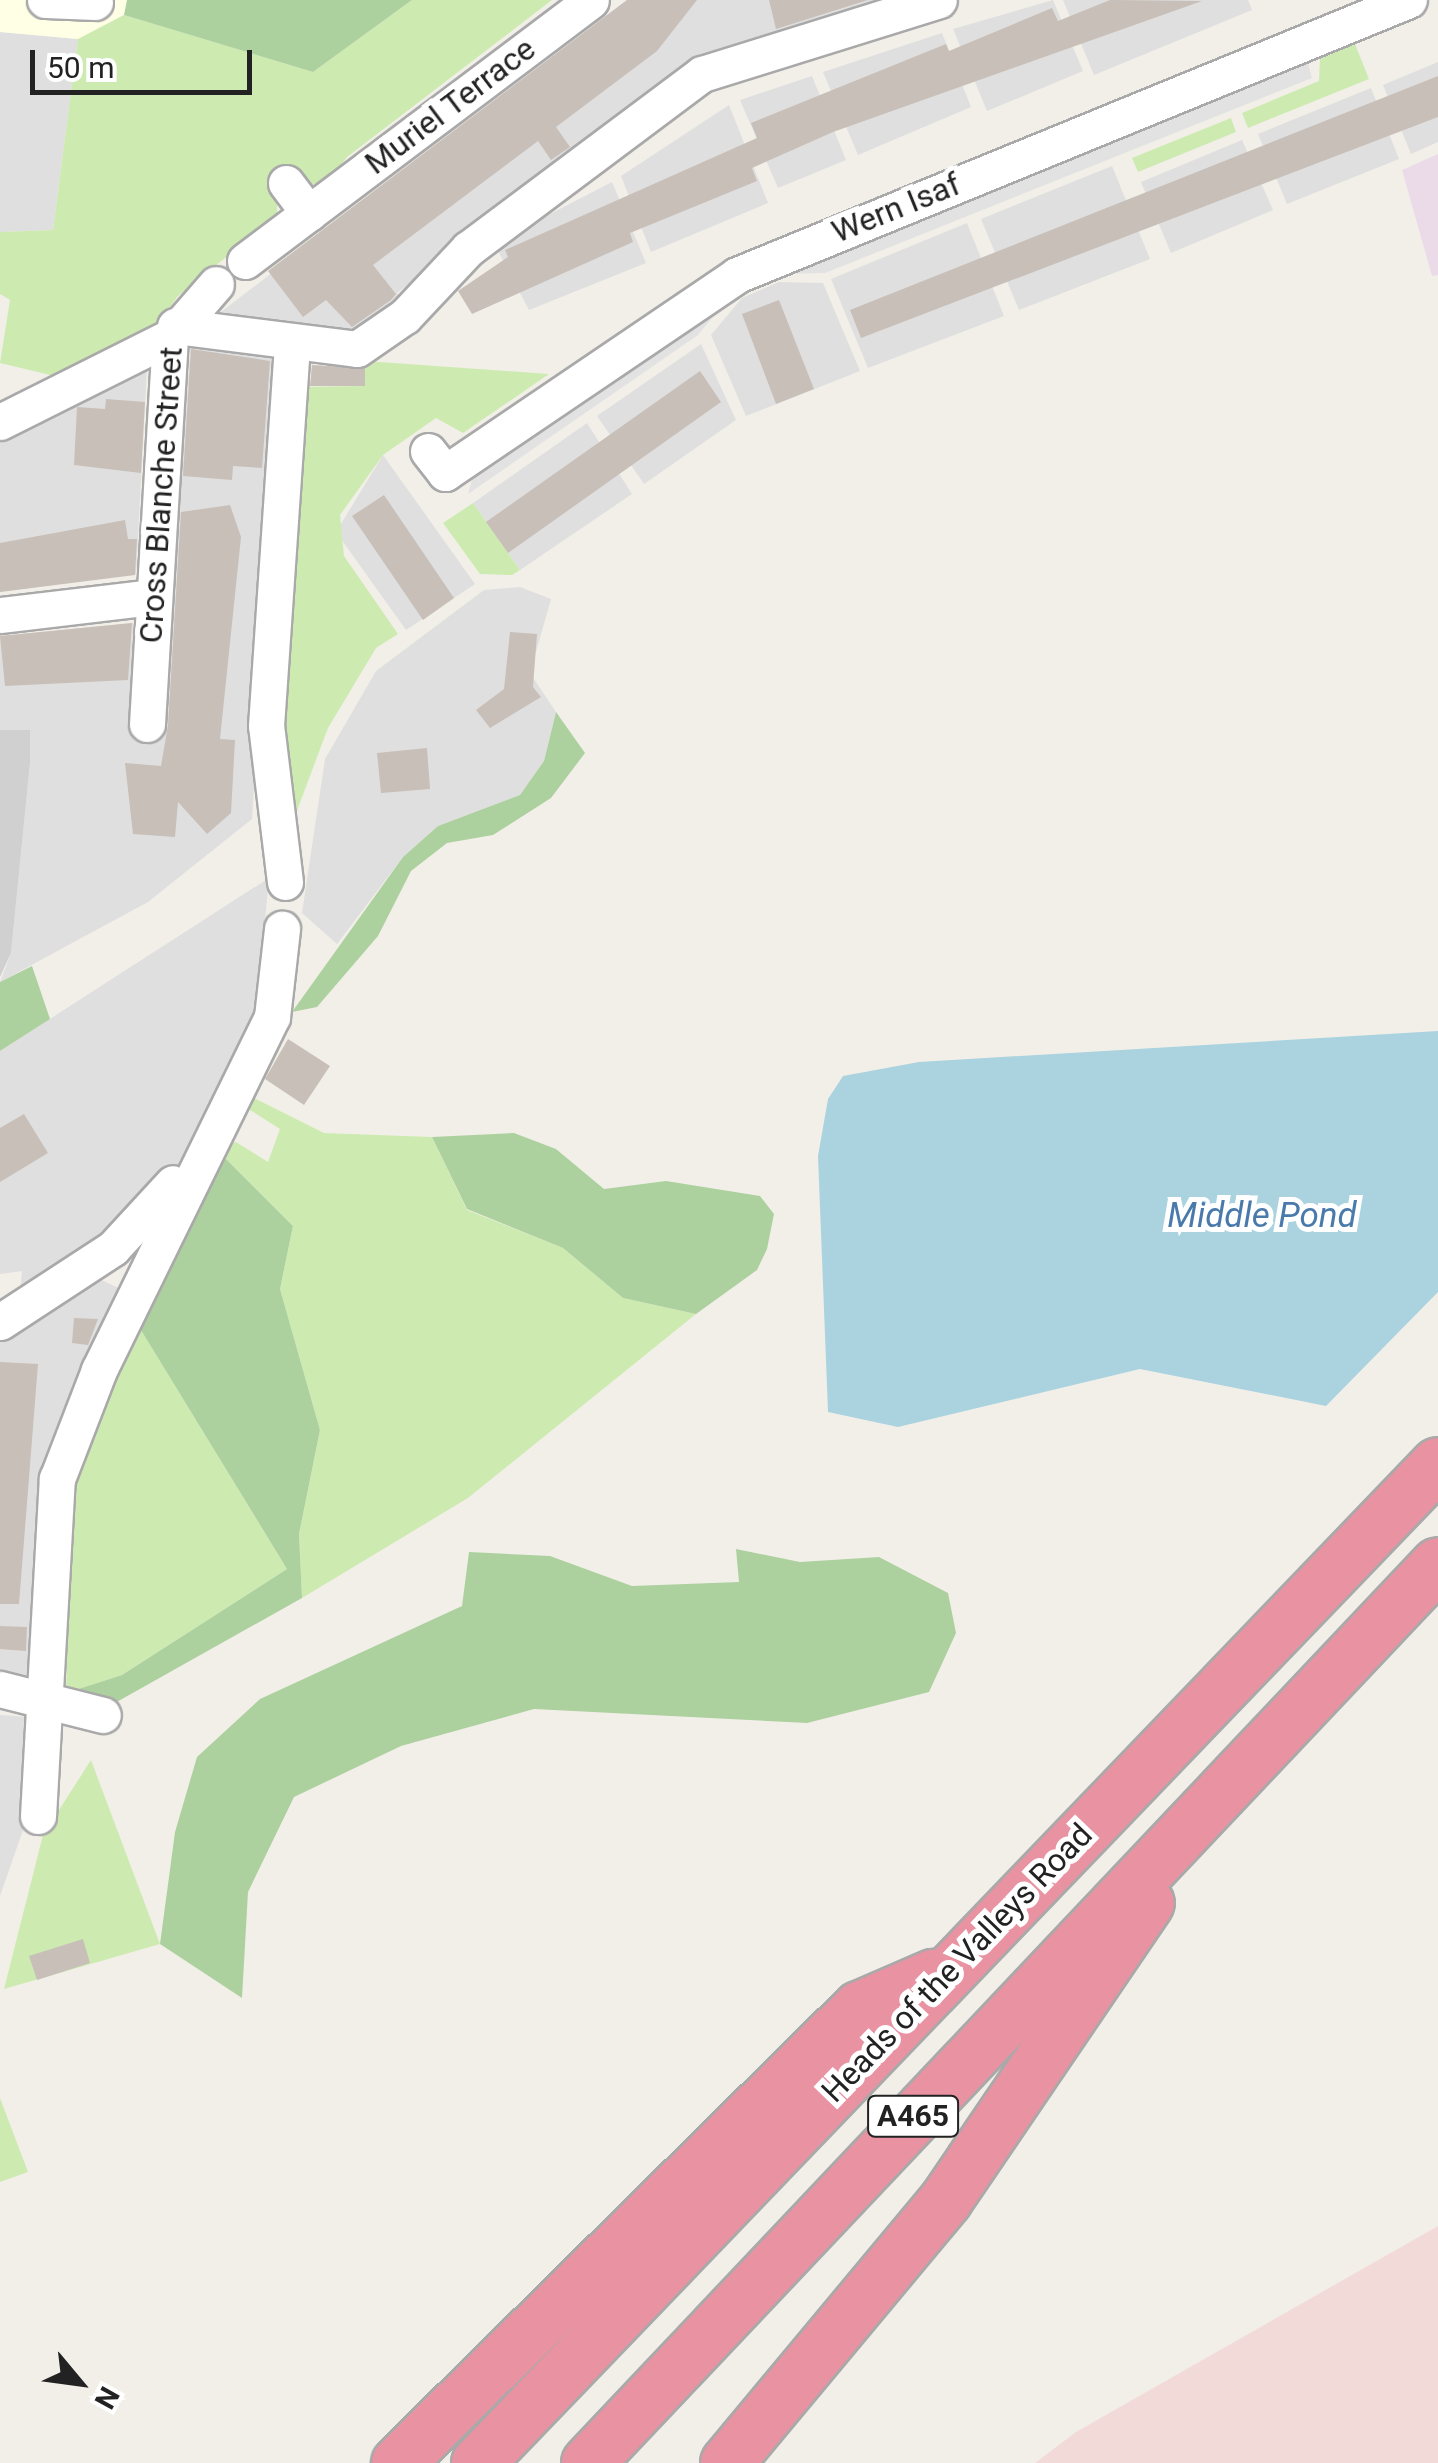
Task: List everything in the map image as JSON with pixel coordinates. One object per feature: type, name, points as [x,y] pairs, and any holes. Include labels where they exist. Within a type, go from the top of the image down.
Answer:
[{"type":"highway","name":"Heads of the Valleys Road","points":[[478,2463],[1438,1464]]},
{"type":"highway","name":"A465","points":[[588,2463],[1239,1769],[1438,1564]]},
{"type":"highway","points":[[727,2463],[946,2200],[1239,1769]]},
{"type":"highway","points":[[398,2463],[859,2008],[956,1965]]},
{"type":"street","points":[[45,0],[95,2]]},
{"type":"street","name":"Muriel Terrace","points":[[245,261],[591,0]]},
{"type":"street","points":[[0,422],[172,331],[357,349],[416,304],[468,249],[702,74],[938,0]]},
{"type":"street","name":"Wern Isaf","points":[[428,451],[445,474],[737,275],[1409,0]]},
{"type":"street","points":[[286,184],[308,212]]},
{"type":"street","name":"Cross Blanche Street","points":[[147,724],[172,331],[216,284]]},
{"type":"street","points":[[416,304],[454,306]]},
{"type":"street","points":[[285,882],[266,726],[292,343]]},
{"type":"street","points":[[0,614],[153,597]]},
{"type":"street","points":[[38,1816],[49,1698],[57,1479],[194,1170],[272,1016],[282,929]]},
{"type":"street","points":[[0,1322],[87,1268],[194,1170]]},
{"type":"street","points":[[0,1690],[49,1698],[103,1715]]},
{"type":"shaded area","points":[[0,0],[412,0],[124,15],[78,39],[0,32]]},
{"type":"shaded area","points":[[627,0],[905,0],[699,65],[397,293],[403,304],[353,341],[221,312]]},
{"type":"shaded area","points":[[1053,0],[1083,71],[987,111],[953,29]]},
{"type":"shaded area","points":[[1063,0],[1248,0],[1252,10],[1094,75]]},
{"type":"shaded area","points":[[0,32],[78,39],[53,230],[0,232]]},
{"type":"shaded area","points":[[942,33],[971,107],[858,155],[823,72]]},
{"type":"shaded area","points":[[1307,60],[1312,78],[825,273],[775,274]]},
{"type":"shaded area","points":[[1438,62],[1438,142],[1411,154],[1383,85]]},
{"type":"shaded area","points":[[812,76],[846,160],[778,188],[740,100]]},
{"type":"shaded area","points":[[1371,88],[1399,159],[1287,204],[1258,134]]},
{"type":"shaded area","points":[[729,105],[768,203],[651,252],[621,176]]},
{"type":"shaded area","points":[[1242,140],[1273,210],[1171,253],[1141,182]]},
{"type":"shaded area","points":[[1438,154],[1438,275],[1432,276],[1402,170]]},
{"type":"shaded area","points":[[1112,166],[1150,259],[1019,310],[981,219]]},
{"type":"shaded area","points":[[612,182],[646,263],[529,310],[494,243]]},
{"type":"shaded area","points":[[967,223],[1004,316],[868,368],[831,279]]},
{"type":"shaded area","points":[[779,282],[823,283],[860,371],[746,416],[711,335],[742,298]]},
{"type":"shaded area","points":[[735,290],[698,335],[468,494],[476,466]]},
{"type":"shaded area","points":[[701,344],[736,420],[644,484],[597,416]]},
{"type":"shaded area","points":[[190,348],[281,354],[252,819],[148,902],[0,982],[11,953],[30,730],[0,730],[0,636],[133,623],[131,725],[164,727]]},
{"type":"shaded area","points":[[147,367],[136,574],[0,592],[0,440]]},
{"type":"shaded area","points":[[587,423],[632,494],[520,570],[473,503]]},
{"type":"shaded area","points":[[383,455],[475,584],[406,630],[336,532]]},
{"type":"shaded area","points":[[520,587],[551,599],[530,673],[556,712],[544,761],[520,795],[438,826],[403,857],[337,944],[302,913],[325,759],[376,671],[484,590]]},
{"type":"shaded area","points":[[0,730],[30,730],[30,763],[11,953],[0,977]]},
{"type":"shaded area","points":[[269,878],[257,1005],[185,1157],[138,1213],[20,1292],[22,1271],[0,1274],[0,1051]]},
{"type":"shaded area","points":[[93,1276],[125,1291],[41,1676],[0,1673],[0,1332]]},
{"type":"shaded area","points":[[0,1715],[41,1718],[29,1813],[0,1896]]},
{"type":"shaded area","points":[[1438,2226],[1438,2463],[1035,2463],[1076,2432]]},
{"type":"green space","points":[[127,0],[412,0],[313,72],[124,15]]},
{"type":"green space","points":[[412,0],[552,0],[347,157],[330,180],[277,193],[277,216],[178,296],[153,330],[63,378],[0,363],[10,300],[0,294],[0,232],[53,230],[78,39],[124,15],[313,72]]},
{"type":"green space","points":[[1355,44],[1369,79],[1248,128],[1242,113],[1319,81],[1320,59]]},
{"type":"green space","points":[[1231,118],[1236,132],[1138,172],[1132,158]]},
{"type":"green space","points":[[365,361],[549,374],[463,433],[436,418],[383,455],[340,515],[344,556],[398,634],[376,648],[328,728],[289,832],[276,748],[302,387],[364,386]]},
{"type":"green space","points":[[473,503],[520,570],[512,575],[480,574],[443,523]]},
{"type":"green space","points":[[556,712],[585,753],[551,798],[493,835],[447,843],[411,871],[378,936],[317,1007],[292,1012],[403,857],[438,826],[520,795],[544,761]]},
{"type":"green space","points":[[32,966],[50,1019],[0,1051],[0,982]]},
{"type":"green space","points":[[244,1093],[324,1133],[432,1137],[467,1210],[563,1248],[623,1298],[696,1314],[468,1498],[302,1598],[299,1534],[320,1430],[280,1289],[293,1226],[216,1149],[236,1142],[268,1162],[280,1129],[242,1105]]},
{"type":"green space","points":[[514,1133],[556,1149],[604,1189],[666,1181],[760,1196],[774,1214],[767,1249],[757,1270],[696,1314],[623,1298],[563,1248],[467,1209],[432,1137]]},
{"type":"green space","points":[[216,1149],[293,1226],[280,1289],[320,1430],[299,1534],[302,1598],[106,1708],[66,1693],[122,1675],[287,1569],[136,1322]]},
{"type":"green space","points":[[136,1322],[287,1569],[122,1675],[66,1693],[72,1480]]},
{"type":"green space","points":[[736,1549],[800,1562],[879,1557],[948,1593],[956,1633],[929,1692],[807,1723],[534,1709],[401,1746],[294,1797],[248,1892],[242,1998],[160,1944],[175,1832],[197,1757],[260,1699],[462,1606],[469,1552],[550,1556],[632,1586],[739,1582]]},
{"type":"green space","points":[[91,1760],[160,1944],[4,1989],[43,1835]]},
{"type":"green space","points":[[0,2098],[28,2172],[0,2182]]},
{"type":"water","name":"Middle Pond","points":[[1438,1031],[1438,1292],[1326,1406],[1140,1369],[898,1427],[828,1412],[818,1156],[828,1099],[843,1076],[919,1062]]},
{"type":"building","points":[[627,0],[697,0],[657,51],[556,127],[570,147],[551,160],[538,141],[373,265],[396,294],[391,300],[352,327],[326,300],[303,317],[268,271]]},
{"type":"building","points":[[769,0],[868,0],[776,29]]},
{"type":"building","points":[[1110,0],[1202,1],[833,132],[752,168],[757,181],[630,233],[633,242],[472,314],[458,291],[508,257],[505,250],[757,138],[751,123],[946,44],[949,51],[1052,8],[1058,21]]},
{"type":"building","points":[[1438,76],[1438,117],[861,338],[850,310]]},
{"type":"building","points":[[779,300],[814,389],[776,404],[742,314]]},
{"type":"building","points":[[191,349],[270,361],[262,468],[233,466],[232,480],[183,476]]},
{"type":"building","points":[[312,365],[365,368],[365,386],[310,386]]},
{"type":"building","points":[[700,371],[721,402],[508,553],[486,522]]},
{"type":"building","points":[[106,399],[145,402],[141,473],[74,465],[77,407],[105,409]]},
{"type":"building","points":[[384,495],[454,598],[423,620],[352,516]]},
{"type":"building","points":[[230,505],[241,537],[220,739],[235,740],[231,813],[207,834],[178,802],[175,837],[133,834],[125,763],[161,766],[168,725],[181,512]]},
{"type":"building","points":[[125,520],[128,539],[137,539],[135,575],[0,592],[0,543]]},
{"type":"building","points":[[132,623],[128,680],[5,686],[0,636]]},
{"type":"building","points":[[510,632],[537,634],[533,687],[541,697],[490,728],[476,710],[504,689]]},
{"type":"building","points":[[427,748],[430,789],[381,793],[377,753]]},
{"type":"building","points":[[288,1039],[330,1066],[304,1105],[265,1079]]},
{"type":"building","points":[[24,1114],[48,1153],[0,1182],[0,1128]]},
{"type":"building","points":[[74,1318],[98,1319],[88,1345],[72,1343]]},
{"type":"building","points":[[0,1362],[38,1364],[19,1604],[0,1604]]},
{"type":"building","points":[[0,1626],[27,1627],[26,1651],[0,1649]]},
{"type":"building","points":[[83,1939],[90,1963],[37,1980],[29,1956]]}]
